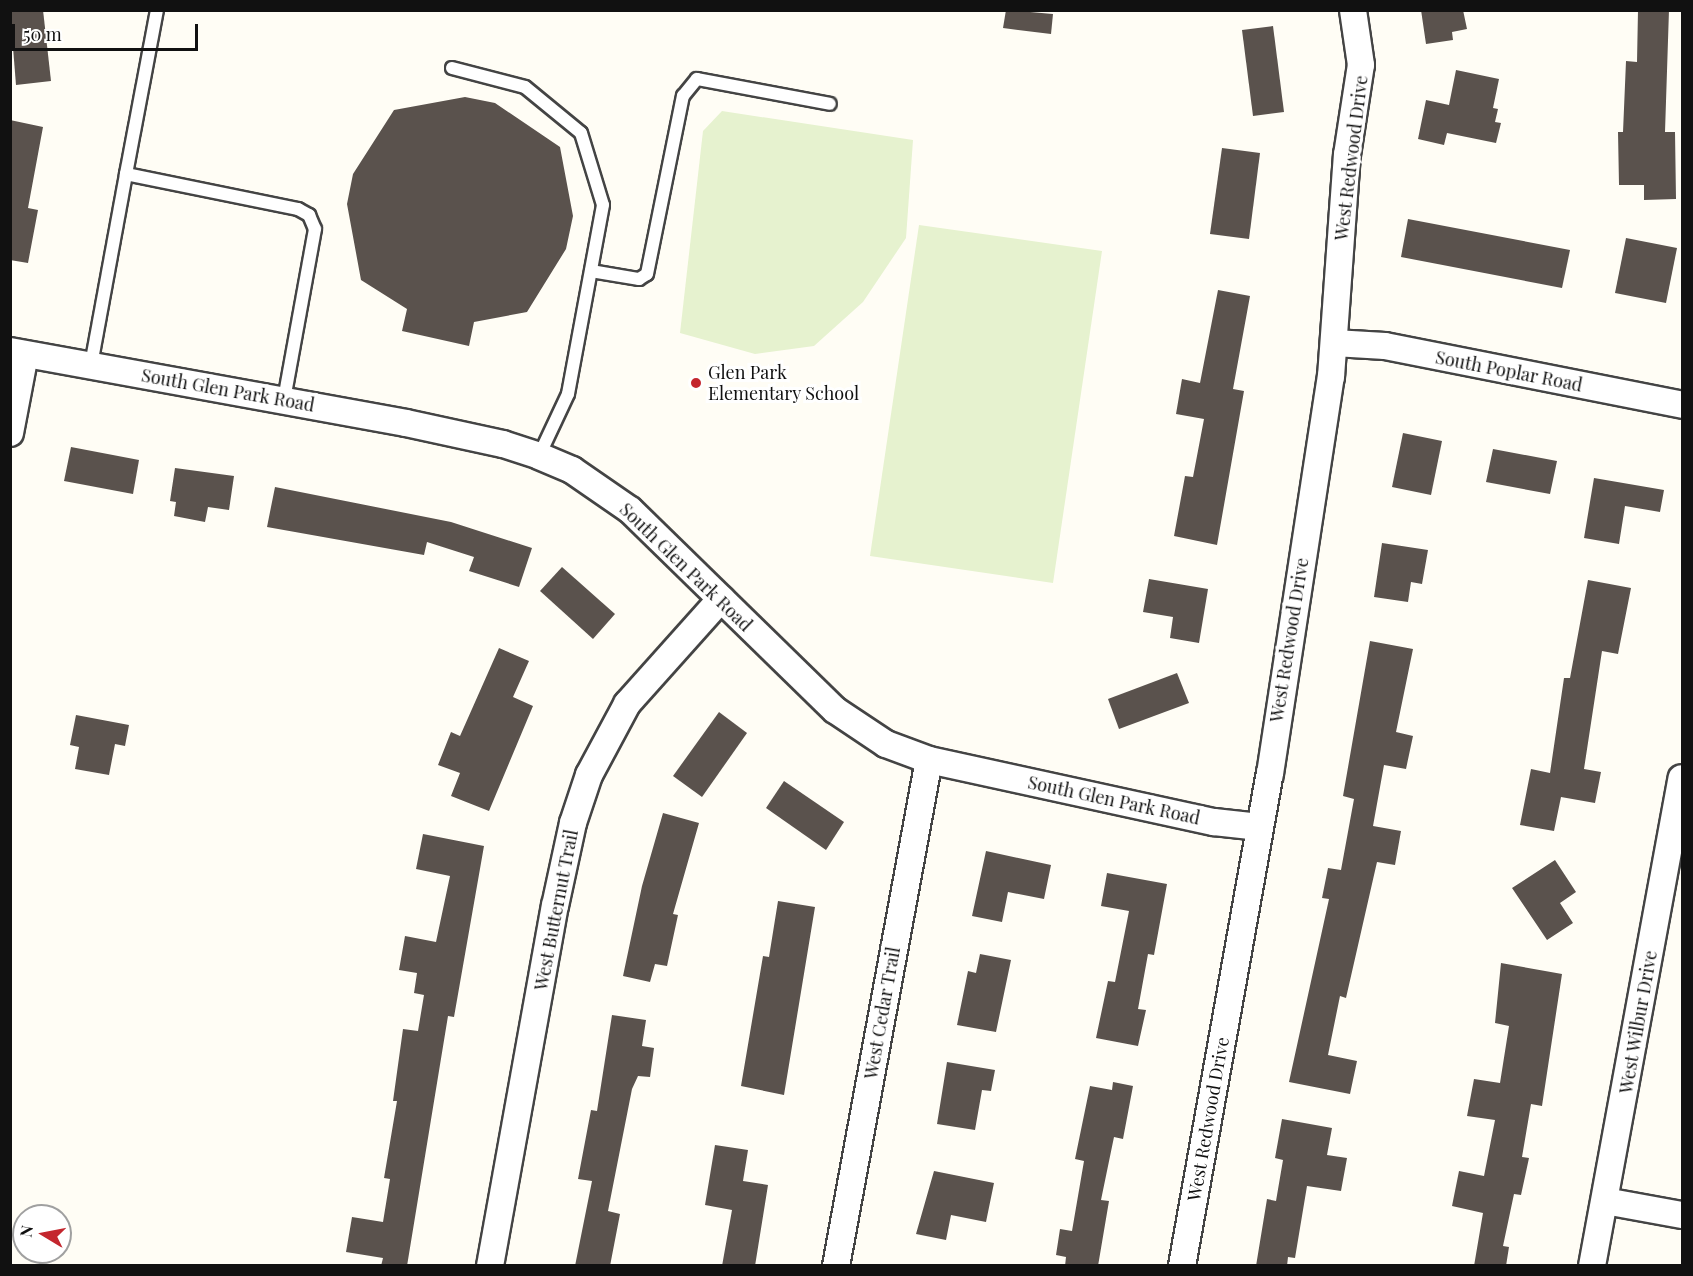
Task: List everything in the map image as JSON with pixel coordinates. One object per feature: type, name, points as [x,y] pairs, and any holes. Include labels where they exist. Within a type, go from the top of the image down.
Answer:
[{"type":"street","name":"West Redwood Drive","points":[[1182,1266],[1260,827],[1334,342],[1347,155],[1361,64],[1353,10]]},
{"type":"street","name":"South Poplar Road","points":[[1334,342],[1385,346],[1683,405]]},
{"type":"street","name":"South Glen Park Road","points":[[18,353],[284,400],[492,441],[539,456],[572,470],[630,510],[835,710],[886,744],[929,760],[1214,822],[1260,827]]},
{"type":"street","points":[[10,433],[18,353]]},
{"type":"street","name":"West Butternut Trail","points":[[490,1266],[555,906],[573,823],[589,775],[627,704],[720,599]]},
{"type":"street","name":"West Cedar Trail","points":[[836,1266],[929,760]]},
{"type":"street","name":"West Wilbur Drive","points":[[1592,1266],[1683,778]]},
{"type":"street","points":[[1605,1201],[1683,1215]]},
{"type":"lane","points":[[90,365],[157,10]]},
{"type":"lane","points":[[452,68],[525,87],[581,133],[603,205],[568,394],[539,456]]},
{"type":"lane","points":[[591,271],[639,279],[647,274],[683,96],[697,79],[830,104]]},
{"type":"lane","points":[[126,174],[298,209],[309,215],[315,229],[284,400]]},
{"type":"green space","points":[[722,111],[913,140],[906,238],[863,302],[814,346],[755,354],[680,333],[703,131]]},
{"type":"green space","points":[[919,225],[1102,251],[1053,583],[870,556]]},
{"type":"building","points":[[10,10],[43,10],[51,81],[16,85]]},
{"type":"building","points":[[1006,10],[1053,14],[1051,34],[1003,28]]},
{"type":"building","points":[[1421,10],[1463,10],[1467,29],[1452,32],[1453,40],[1426,44]]},
{"type":"building","points":[[1638,10],[1669,10],[1665,132],[1675,132],[1676,199],[1644,200],[1644,185],[1619,185],[1618,132],[1623,132],[1626,61],[1637,62]]},
{"type":"building","points":[[1273,26],[1284,112],[1253,116],[1242,30]]},
{"type":"building","points":[[1456,70],[1499,79],[1493,108],[1498,109],[1495,122],[1501,123],[1496,143],[1447,133],[1444,145],[1418,139],[1426,100],[1449,105]]},
{"type":"building","points":[[465,97],[495,103],[560,147],[573,216],[566,249],[527,312],[474,322],[469,346],[402,331],[407,309],[361,280],[347,204],[353,174],[394,110]]},
{"type":"building","points":[[10,120],[43,127],[28,208],[38,210],[28,263],[10,260]]},
{"type":"building","points":[[1222,148],[1260,153],[1249,239],[1210,234]]},
{"type":"building","points":[[1408,219],[1570,250],[1562,288],[1401,257]]},
{"type":"building","points":[[1626,238],[1677,248],[1666,303],[1615,293]]},
{"type":"building","points":[[1218,290],[1250,296],[1233,389],[1244,391],[1217,545],[1174,536],[1185,476],[1193,477],[1204,419],[1176,414],[1182,379],[1200,383]]},
{"type":"building","points":[[1403,433],[1442,441],[1431,495],[1392,487]]},
{"type":"building","points":[[71,447],[139,460],[133,494],[64,481]]},
{"type":"building","points":[[1493,449],[1557,461],[1550,494],[1486,482]]},
{"type":"building","points":[[175,468],[234,476],[229,510],[208,507],[205,522],[174,516],[176,502],[170,501]]},
{"type":"building","points":[[1594,478],[1664,490],[1660,512],[1625,506],[1619,544],[1584,538]]},
{"type":"building","points":[[275,487],[451,522],[532,548],[519,587],[469,571],[474,557],[427,542],[424,555],[267,527]]},
{"type":"building","points":[[1382,543],[1428,550],[1422,584],[1411,582],[1408,602],[1374,597]]},
{"type":"building","points":[[562,567],[615,614],[593,639],[540,591]]},
{"type":"building","points":[[1149,579],[1208,589],[1199,643],[1170,638],[1173,617],[1143,612]]},
{"type":"building","points":[[1588,580],[1631,588],[1618,654],[1602,651],[1584,769],[1601,772],[1595,803],[1561,797],[1554,831],[1520,825],[1531,769],[1550,773],[1564,678],[1570,678]]},
{"type":"building","points":[[1370,641],[1413,649],[1396,732],[1413,736],[1406,769],[1384,765],[1373,826],[1401,831],[1395,865],[1377,862],[1346,998],[1340,996],[1328,1055],[1357,1061],[1350,1094],[1289,1082],[1329,899],[1322,898],[1328,868],[1341,870],[1354,799],[1343,796]]},
{"type":"building","points":[[499,648],[529,661],[513,697],[533,706],[489,811],[451,796],[460,773],[438,765],[451,732],[460,736]]},
{"type":"building","points":[[1177,673],[1189,703],[1119,729],[1108,699]]},
{"type":"building","points":[[719,712],[747,733],[702,797],[673,776]]},
{"type":"building","points":[[76,715],[129,725],[125,746],[115,744],[109,775],[75,769],[79,747],[70,745]]},
{"type":"building","points":[[784,781],[844,822],[826,850],[766,808]]},
{"type":"building","points":[[663,813],[699,823],[673,914],[678,915],[667,966],[655,964],[650,982],[623,976],[642,886]]},
{"type":"building","points":[[423,834],[484,846],[454,1017],[448,1016],[407,1266],[381,1266],[383,1258],[346,1252],[352,1217],[383,1222],[390,1179],[384,1178],[397,1101],[393,1101],[403,1029],[418,1031],[424,995],[414,993],[417,973],[399,970],[405,936],[436,942],[450,876],[416,869]]},
{"type":"building","points":[[986,851],[1051,865],[1044,899],[1008,892],[1002,922],[972,916]]},
{"type":"building","points":[[1555,860],[1576,892],[1560,903],[1573,923],[1547,940],[1512,888]]},
{"type":"building","points":[[1107,873],[1167,884],[1154,955],[1148,954],[1138,1009],[1146,1010],[1138,1046],[1096,1038],[1108,981],[1115,982],[1129,911],[1101,906]]},
{"type":"building","points":[[778,901],[815,907],[784,1095],[741,1086],[763,956],[769,957]]},
{"type":"building","points":[[980,954],[1011,960],[996,1032],[957,1025],[968,971],[976,973]]},
{"type":"building","points":[[1501,963],[1562,974],[1542,1106],[1531,1104],[1522,1157],[1529,1158],[1521,1195],[1514,1194],[1503,1246],[1509,1247],[1506,1266],[1474,1266],[1483,1213],[1452,1206],[1459,1171],[1484,1176],[1495,1120],[1467,1116],[1474,1079],[1500,1083],[1509,1026],[1495,1023]]},
{"type":"building","points":[[612,1015],[646,1020],[642,1046],[654,1048],[650,1077],[638,1076],[632,1089],[608,1211],[620,1214],[610,1266],[575,1266],[592,1181],[578,1179],[591,1110],[597,1111]]},
{"type":"building","points":[[947,1062],[995,1070],[991,1091],[982,1090],[975,1130],[937,1124]]},
{"type":"building","points":[[1113,1082],[1133,1086],[1123,1139],[1114,1137],[1101,1200],[1109,1201],[1098,1266],[1065,1266],[1066,1257],[1056,1255],[1060,1229],[1072,1231],[1084,1161],[1075,1159],[1090,1086],[1112,1090]]},
{"type":"building","points":[[1282,1119],[1332,1128],[1327,1155],[1347,1158],[1341,1191],[1307,1186],[1295,1258],[1288,1257],[1287,1266],[1256,1266],[1267,1199],[1276,1201],[1283,1160],[1275,1158]]},
{"type":"building","points":[[715,1145],[748,1150],[743,1181],[768,1185],[755,1266],[722,1266],[732,1210],[705,1205]]},
{"type":"building","points":[[934,1171],[994,1183],[986,1222],[951,1215],[946,1240],[916,1234]]},
{"type":"place","name":"Glen Park Elementary School","points":[[696,383]]}]
